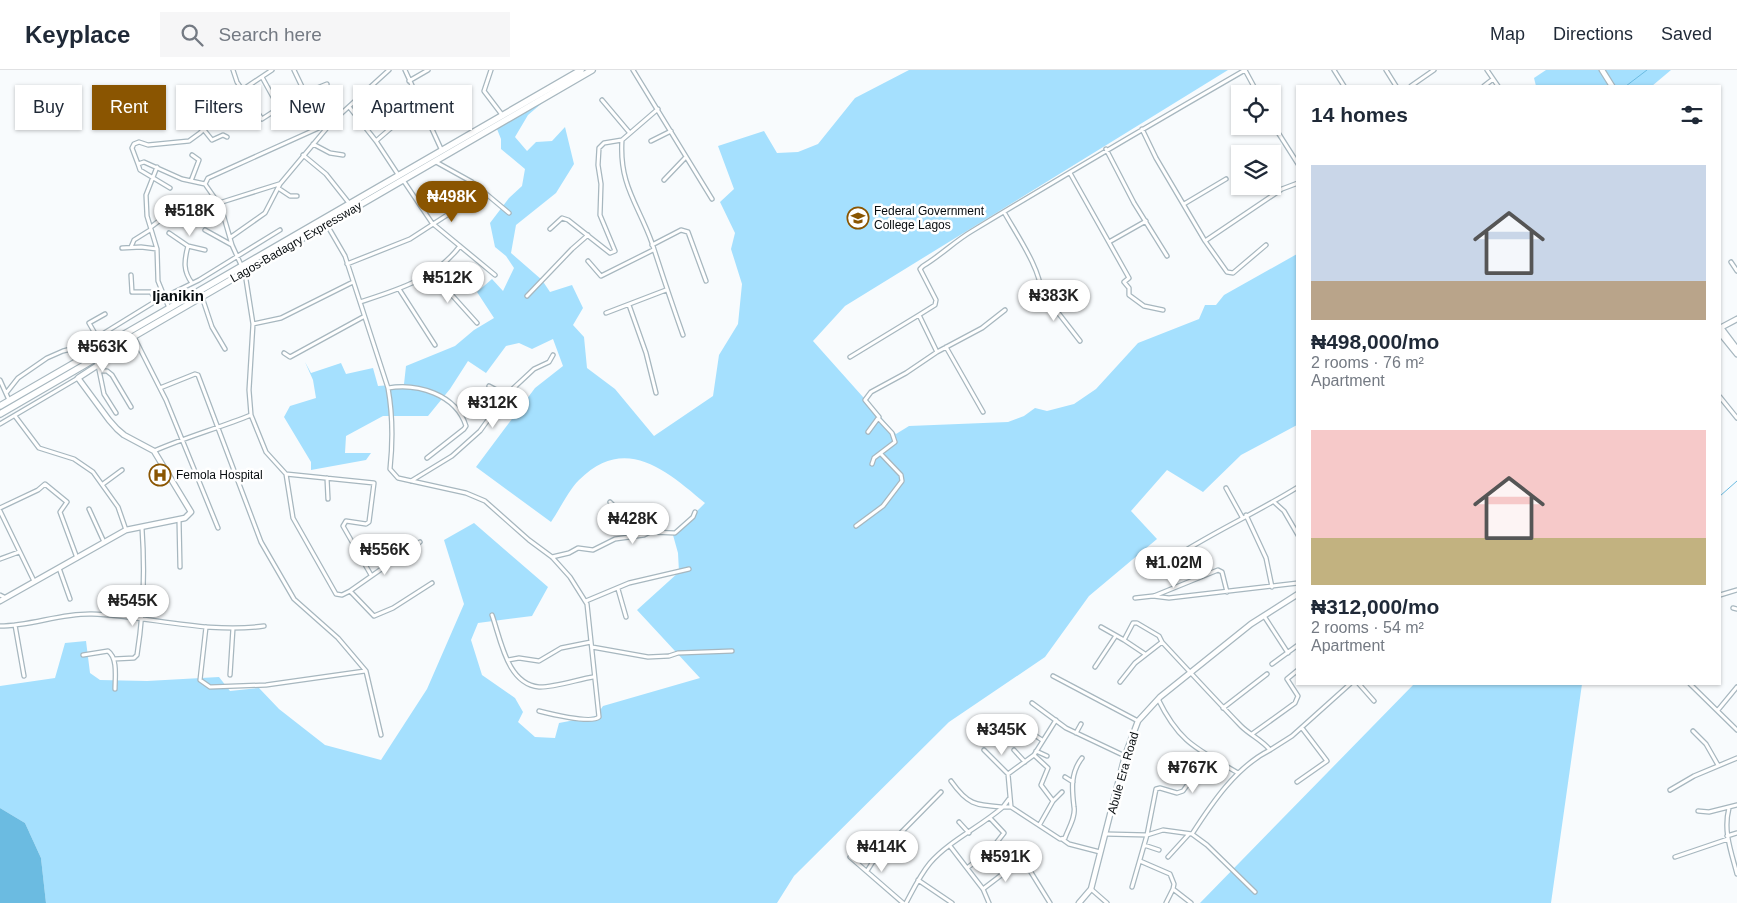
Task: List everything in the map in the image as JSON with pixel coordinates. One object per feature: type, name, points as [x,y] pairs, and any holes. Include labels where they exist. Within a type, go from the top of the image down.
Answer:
[{"type":"highway","name":"Lagos-Badagry Expressway","points":[[0,406],[170,308],[327,224],[442,151],[581,70]]},
{"type":"highway","name":"Lagos-Badagry Expressway","points":[[0,414],[97,362],[133,337],[202,297],[350,204],[435,162],[592,70]]},
{"type":"street","points":[[233,70],[240,85]]},
{"type":"street","points":[[250,85],[272,70]]},
{"type":"street","points":[[294,70],[301,85]]},
{"type":"street","points":[[343,113],[389,70]]},
{"type":"street","points":[[404,70],[442,151]]},
{"type":"street","points":[[409,81],[428,70]]},
{"type":"street","points":[[491,70],[484,91],[503,116]]},
{"type":"street","points":[[633,70],[658,109],[685,158],[712,199]]},
{"type":"street","points":[[850,357],[934,306],[936,300],[920,269],[970,232],[1070,173],[1106,149],[1245,70],[1253,85]]},
{"type":"street","points":[[1334,70],[1343,85]]},
{"type":"street","points":[[1386,70],[1395,85]]},
{"type":"street","points":[[1412,85],[1434,70]]},
{"type":"street","points":[[1488,70],[1497,85]]},
{"type":"street","points":[[1600,70],[1609,85]]},
{"type":"street","points":[[262,77],[271,93]]},
{"type":"street","points":[[1485,85],[1493,79]]},
{"type":"street","points":[[602,100],[629,132]]},
{"type":"street","points":[[350,108],[376,141],[433,224],[494,275]]},
{"type":"street","points":[[550,229],[562,218],[588,235],[610,253],[614,251],[600,215],[599,148],[604,143],[622,140],[658,109]]},
{"type":"street","points":[[1142,129],[1156,158],[1205,240],[1230,273],[1266,245]]},
{"type":"street","points":[[170,188],[140,170],[132,148],[134,144],[139,142],[148,145],[184,142],[196,138],[204,130],[212,140],[223,135],[227,137]]},
{"type":"street","points":[[205,184],[211,176],[314,130]]},
{"type":"street","points":[[231,237],[265,213],[279,186],[325,130]]},
{"type":"street","points":[[376,141],[388,130]]},
{"type":"street","points":[[652,141],[670,131]]},
{"type":"street","points":[[1280,135],[1296,161]]},
{"type":"street","points":[[622,140],[622,160],[627,187],[652,244],[684,335]]},
{"type":"street","points":[[312,144],[330,153],[343,155]]},
{"type":"street","points":[[1106,149],[1118,175],[1167,256]]},
{"type":"street","points":[[192,155],[199,160],[192,181]]},
{"type":"street","points":[[303,155],[326,174],[350,204]]},
{"type":"street","points":[[664,180],[685,158]]},
{"type":"street","points":[[138,164],[144,162],[192,181],[205,184],[219,203],[232,245],[243,270],[253,324],[250,390],[251,415],[266,452],[286,474],[293,518],[336,594],[342,595],[350,591],[420,542]]},
{"type":"street","points":[[435,162],[472,182],[508,213]]},
{"type":"street","points":[[157,167],[151,178],[146,195],[147,216],[157,249],[158,281],[170,308]]},
{"type":"street","points":[[1070,173],[1129,278],[1124,282],[1129,288],[1129,295],[1144,306],[1163,310]]},
{"type":"street","points":[[1184,204],[1226,179]]},
{"type":"street","points":[[1205,240],[1238,220],[1282,189],[1296,184]]},
{"type":"street","points":[[219,203],[279,186]]},
{"type":"street","points":[[279,186],[290,196],[297,196]]},
{"type":"street","points":[[348,264],[410,239],[461,206]]},
{"type":"street","points":[[1004,212],[1034,268],[1041,291],[1080,341]]},
{"type":"street","points":[[130,247],[134,240],[168,214],[174,218]]},
{"type":"street","points":[[1109,242],[1146,221]]},
{"type":"street","points":[[327,224],[348,264],[363,317],[388,388],[392,410],[390,468],[396,477],[410,482],[466,493],[485,501],[529,540],[552,557],[570,577],[586,601],[598,718],[567,718],[539,711]]},
{"type":"street","points":[[205,230],[232,245]]},
{"type":"street","points":[[7,392],[18,378],[47,358],[63,351],[83,346],[156,301],[165,298],[238,257],[280,230]]},
{"type":"street","points":[[652,244],[681,230],[688,232],[706,281]]},
{"type":"street","points":[[169,233],[188,246],[205,250]]},
{"type":"street","points":[[527,296],[588,235]]},
{"type":"street","points":[[188,246],[184,260],[185,273],[192,283]]},
{"type":"street","points":[[360,302],[399,289],[432,273],[452,256],[460,246]]},
{"type":"street","points":[[122,248],[157,249]]},
{"type":"street","points":[[588,261],[601,276],[653,250]]},
{"type":"street","points":[[1731,262],[1737,271]]},
{"type":"street","points":[[432,273],[477,323]]},
{"type":"street","points":[[131,275],[132,292],[151,292],[156,301]]},
{"type":"street","points":[[253,324],[281,318],[353,282]]},
{"type":"street","points":[[399,289],[436,345]]},
{"type":"street","points":[[606,313],[667,290]]},
{"type":"street","points":[[1035,298],[1041,294],[1041,291]]},
{"type":"street","points":[[202,297],[212,326],[225,349]]},
{"type":"street","points":[[629,305],[646,353],[656,393]]},
{"type":"street","points":[[872,464],[873,460],[891,446],[895,439],[865,400],[871,392],[906,373],[936,352],[982,328],[1005,310]]},
{"type":"street","points":[[97,337],[89,323],[105,314]]},
{"type":"street","points":[[919,315],[936,352]]},
{"type":"street","points":[[284,353],[290,357],[363,317]]},
{"type":"street","points":[[1721,329],[1737,319]]},
{"type":"street","points":[[1721,329],[1737,349]]},
{"type":"street","points":[[1721,329],[1737,354]]},
{"type":"street","points":[[133,337],[160,388],[218,528]]},
{"type":"street","points":[[83,346],[88,356]]},
{"type":"street","points":[[946,347],[983,412]]},
{"type":"street","points":[[410,482],[452,456],[491,418],[506,395],[534,369],[549,362],[553,355]]},
{"type":"street","points":[[0,424],[78,378],[97,362],[104,394],[116,414]]},
{"type":"street","points":[[100,371],[107,371],[112,375],[131,407]]},
{"type":"street","points":[[160,388],[197,374],[253,526],[285,584],[298,603],[338,638],[366,671],[380,735]]},
{"type":"street","points":[[1,598],[78,559],[126,530],[178,520],[189,515],[190,509],[154,451],[124,435],[108,420],[78,378]]},
{"type":"street","points":[[0,380],[10,400]]},
{"type":"street","points":[[388,388],[409,386],[436,394],[449,400],[460,413],[466,426],[464,430],[427,458]]},
{"type":"street","points":[[489,386],[506,395]]},
{"type":"street","points":[[1721,398],[1737,418]]},
{"type":"street","points":[[154,451],[182,439],[218,429],[251,415]]},
{"type":"street","points":[[15,416],[39,448],[74,459],[92,472],[103,484],[118,507],[126,530]]},
{"type":"street","points":[[868,432],[879,419]]},
{"type":"street","points":[[856,526],[883,506],[902,481],[901,475],[881,454]]},
{"type":"street","points":[[103,484],[122,470]]},
{"type":"street","points":[[286,474],[372,481],[374,483],[369,522],[366,524],[346,521],[343,526],[371,575]]},
{"type":"street","points":[[327,478],[328,499]]},
{"type":"street","points":[[34,581],[2,522],[0,510],[32,494],[45,484],[67,502],[60,512],[78,559]]},
{"type":"street","points":[[1226,488],[1244,516],[1266,558],[1272,587]]},
{"type":"street","points":[[1161,566],[1244,516],[1274,502],[1296,488]]},
{"type":"street","points":[[610,502],[625,517],[632,536]]},
{"type":"street","points":[[1274,502],[1284,512],[1296,531]]},
{"type":"street","points":[[89,509],[104,543]]},
{"type":"street","points":[[552,557],[569,553],[578,548],[593,550],[615,539],[654,531],[675,533],[693,517],[695,512]]},
{"type":"street","points":[[178,520],[180,567]]},
{"type":"street","points":[[114,659],[136,657],[143,618],[145,578],[142,528]]},
{"type":"street","points":[[0,559],[19,552]]},
{"type":"street","points":[[59,568],[70,599]]},
{"type":"street","points":[[586,601],[629,583],[689,569]]},
{"type":"street","points":[[1153,596],[1218,570],[1222,572],[1227,592]]},
{"type":"street","points":[[350,591],[374,616],[393,608],[432,583]]},
{"type":"street","points":[[1135,598],[1153,596],[1169,598],[1296,583]]},
{"type":"street","points":[[618,589],[626,617]]},
{"type":"street","points":[[1721,595],[1737,590]]},
{"type":"street","name":"Abule Era Road","points":[[1079,903],[1091,889],[1125,756],[1138,721],[1158,699],[1264,615],[1296,595]]},
{"type":"street","points":[[0,626],[81,614],[143,618],[177,625],[206,627],[264,626]]},
{"type":"street","points":[[492,615],[514,673],[538,686],[594,677]]},
{"type":"street","points":[[1264,615],[1288,652]]},
{"type":"street","points":[[1124,640],[1135,622],[1159,636],[1190,674],[1223,708],[1270,750]]},
{"type":"street","points":[[15,625],[24,676]]},
{"type":"street","points":[[206,627],[200,680],[210,687],[266,685],[366,671]]},
{"type":"street","points":[[230,675],[233,628]]},
{"type":"street","points":[[1101,628],[1145,654]]},
{"type":"street","points":[[1095,667],[1115,637]]},
{"type":"street","points":[[508,660],[519,658],[539,661],[561,648],[591,642]]},
{"type":"street","points":[[1120,682],[1135,663],[1162,642]]},
{"type":"street","points":[[1272,664],[1296,646]]},
{"type":"street","points":[[592,647],[648,657],[668,656],[678,653],[732,651]]},
{"type":"street","points":[[83,656],[108,651],[114,659],[115,689]]},
{"type":"street","points":[[1252,734],[1295,703],[1298,696],[1287,679],[1296,672]]},
{"type":"street","points":[[1223,708],[1267,674]]},
{"type":"street","points":[[1053,676],[1138,721]]},
{"type":"street","points":[[1168,858],[1191,834],[1238,773],[1257,757],[1302,728],[1349,685]]},
{"type":"street","points":[[1360,685],[1374,701]]},
{"type":"street","points":[[1691,685],[1737,730]]},
{"type":"street","points":[[1718,710],[1737,687]]},
{"type":"street","points":[[1158,699],[1169,722],[1181,737],[1208,756],[1238,773]]},
{"type":"street","points":[[1032,703],[1076,733],[1125,756]]},
{"type":"street","points":[[1008,774],[1035,753],[1056,720]]},
{"type":"street","points":[[1018,724],[1042,740]]},
{"type":"street","points":[[1076,733],[1081,724]]},
{"type":"street","points":[[1297,782],[1327,761],[1302,728]]},
{"type":"street","points":[[1692,731],[1706,744],[1718,765]]},
{"type":"street","points":[[984,750],[1008,774],[1011,807]]},
{"type":"street","points":[[1014,750],[1025,762]]},
{"type":"street","points":[[1035,753],[1047,756]]},
{"type":"street","points":[[1035,753],[1048,768],[1042,785],[1053,801]]},
{"type":"street","points":[[1132,887],[1147,835],[1156,789],[1160,788],[1177,793],[1182,791],[1208,756]]},
{"type":"street","points":[[1062,839],[1074,814],[1073,782],[1075,768],[1082,758]]},
{"type":"street","points":[[1670,790],[1718,765],[1737,758]]},
{"type":"street","points":[[1065,777],[1073,782]]},
{"type":"street","points":[[951,781],[968,801],[980,805],[1011,807],[1069,844],[1101,852]]},
{"type":"street","points":[[867,871],[874,860],[941,792]]},
{"type":"street","points":[[1040,824],[1053,801],[1062,792]]},
{"type":"street","points":[[850,857],[904,903],[929,864],[950,846],[990,818],[1009,799]]},
{"type":"street","points":[[1698,811],[1709,812],[1737,805]]},
{"type":"street","points":[[1729,808],[1725,821],[1727,838],[1737,874]]},
{"type":"street","points":[[990,818],[1004,833],[997,842]]},
{"type":"street","points":[[959,822],[969,833]]},
{"type":"street","points":[[1106,834],[1147,835],[1163,830],[1191,834],[1207,845],[1255,892]]},
{"type":"street","points":[[1675,857],[1737,834]]},
{"type":"street","points":[[1144,845],[1159,850]]},
{"type":"street","points":[[950,846],[983,890],[989,903]]},
{"type":"street","points":[[1023,847],[1028,853],[1024,861]]},
{"type":"street","points":[[967,868],[979,859],[977,855]]},
{"type":"street","points":[[983,890],[1021,860],[1024,861]]},
{"type":"street","points":[[1024,861],[1050,903]]},
{"type":"street","points":[[1140,861],[1170,874],[1174,884],[1166,903]]},
{"type":"street","points":[[918,880],[952,903]]},
{"type":"street","points":[[1091,889],[1107,903]]},
{"type":"street","points":[[1173,890],[1191,903]]},
{"type":"shaded area","points":[[909,70],[1228,70],[845,306],[813,341],[896,434],[909,426],[1008,422],[1024,416],[1035,408],[1047,411],[1074,404],[1096,389],[1138,343],[1199,319],[1205,305],[1216,305],[1224,295],[1296,255],[1296,426],[1241,455],[1203,492],[1167,470],[1131,511],[1157,539],[1089,596],[1045,657],[949,722],[794,876],[777,903],[46,903],[41,858],[25,823],[0,808],[0,686],[55,678],[65,643],[86,641],[90,673],[100,680],[147,681],[219,677],[230,691],[259,688],[279,709],[325,745],[381,760],[427,689],[464,604],[444,540],[474,523],[548,587],[532,616],[478,623],[471,640],[482,675],[515,698],[523,712],[518,722],[535,737],[555,738],[559,723],[596,716],[603,706],[700,678],[637,610],[679,572],[678,553],[673,535],[705,503],[660,469],[645,462],[629,458],[613,460],[596,466],[575,484],[551,522],[476,467],[535,388],[563,366],[553,339],[532,349],[519,343],[506,346],[486,373],[468,361],[450,389],[428,416],[383,416],[346,436],[345,453],[371,453],[366,460],[311,470],[311,462],[284,417],[290,406],[316,398],[313,380],[305,362],[311,373],[341,363],[346,374],[373,368],[378,386],[404,384],[406,366],[455,346],[474,330],[494,318],[477,292],[492,279],[503,291],[514,268],[506,256],[495,247],[490,223],[509,198],[522,186],[525,169],[501,149],[501,139],[497,129],[548,98],[528,115],[515,137],[527,151],[536,142],[552,141],[565,127],[574,164],[556,193],[516,225],[511,253],[542,280],[550,292],[572,285],[583,308],[573,325],[584,337],[587,368],[615,389],[654,436],[713,396],[719,355],[738,324],[742,284],[731,249],[735,233],[720,202],[734,189],[718,146],[764,131],[777,153],[798,152],[818,144],[855,98]]},
{"type":"shaded area","points":[[1546,70],[1671,70],[1653,85],[1536,85],[1534,78]]},
{"type":"shaded area","points":[[1413,685],[1582,685],[1551,903],[1200,903]]},
{"type":"shaded area","points":[[0,808],[25,823],[41,858],[46,903],[0,903]]},
{"type":"waterway","points":[[1627,85],[1647,70]]},
{"type":"waterway","points":[[1721,495],[1737,481]]},
{"type":"place","name":"Federal Government College Lagos","points":[[858,218]]},
{"type":"place","name":"Femola Hospital","points":[[160,475]]},
{"type":"district","name":"Ijanikin","points":[[178,296]]}]
